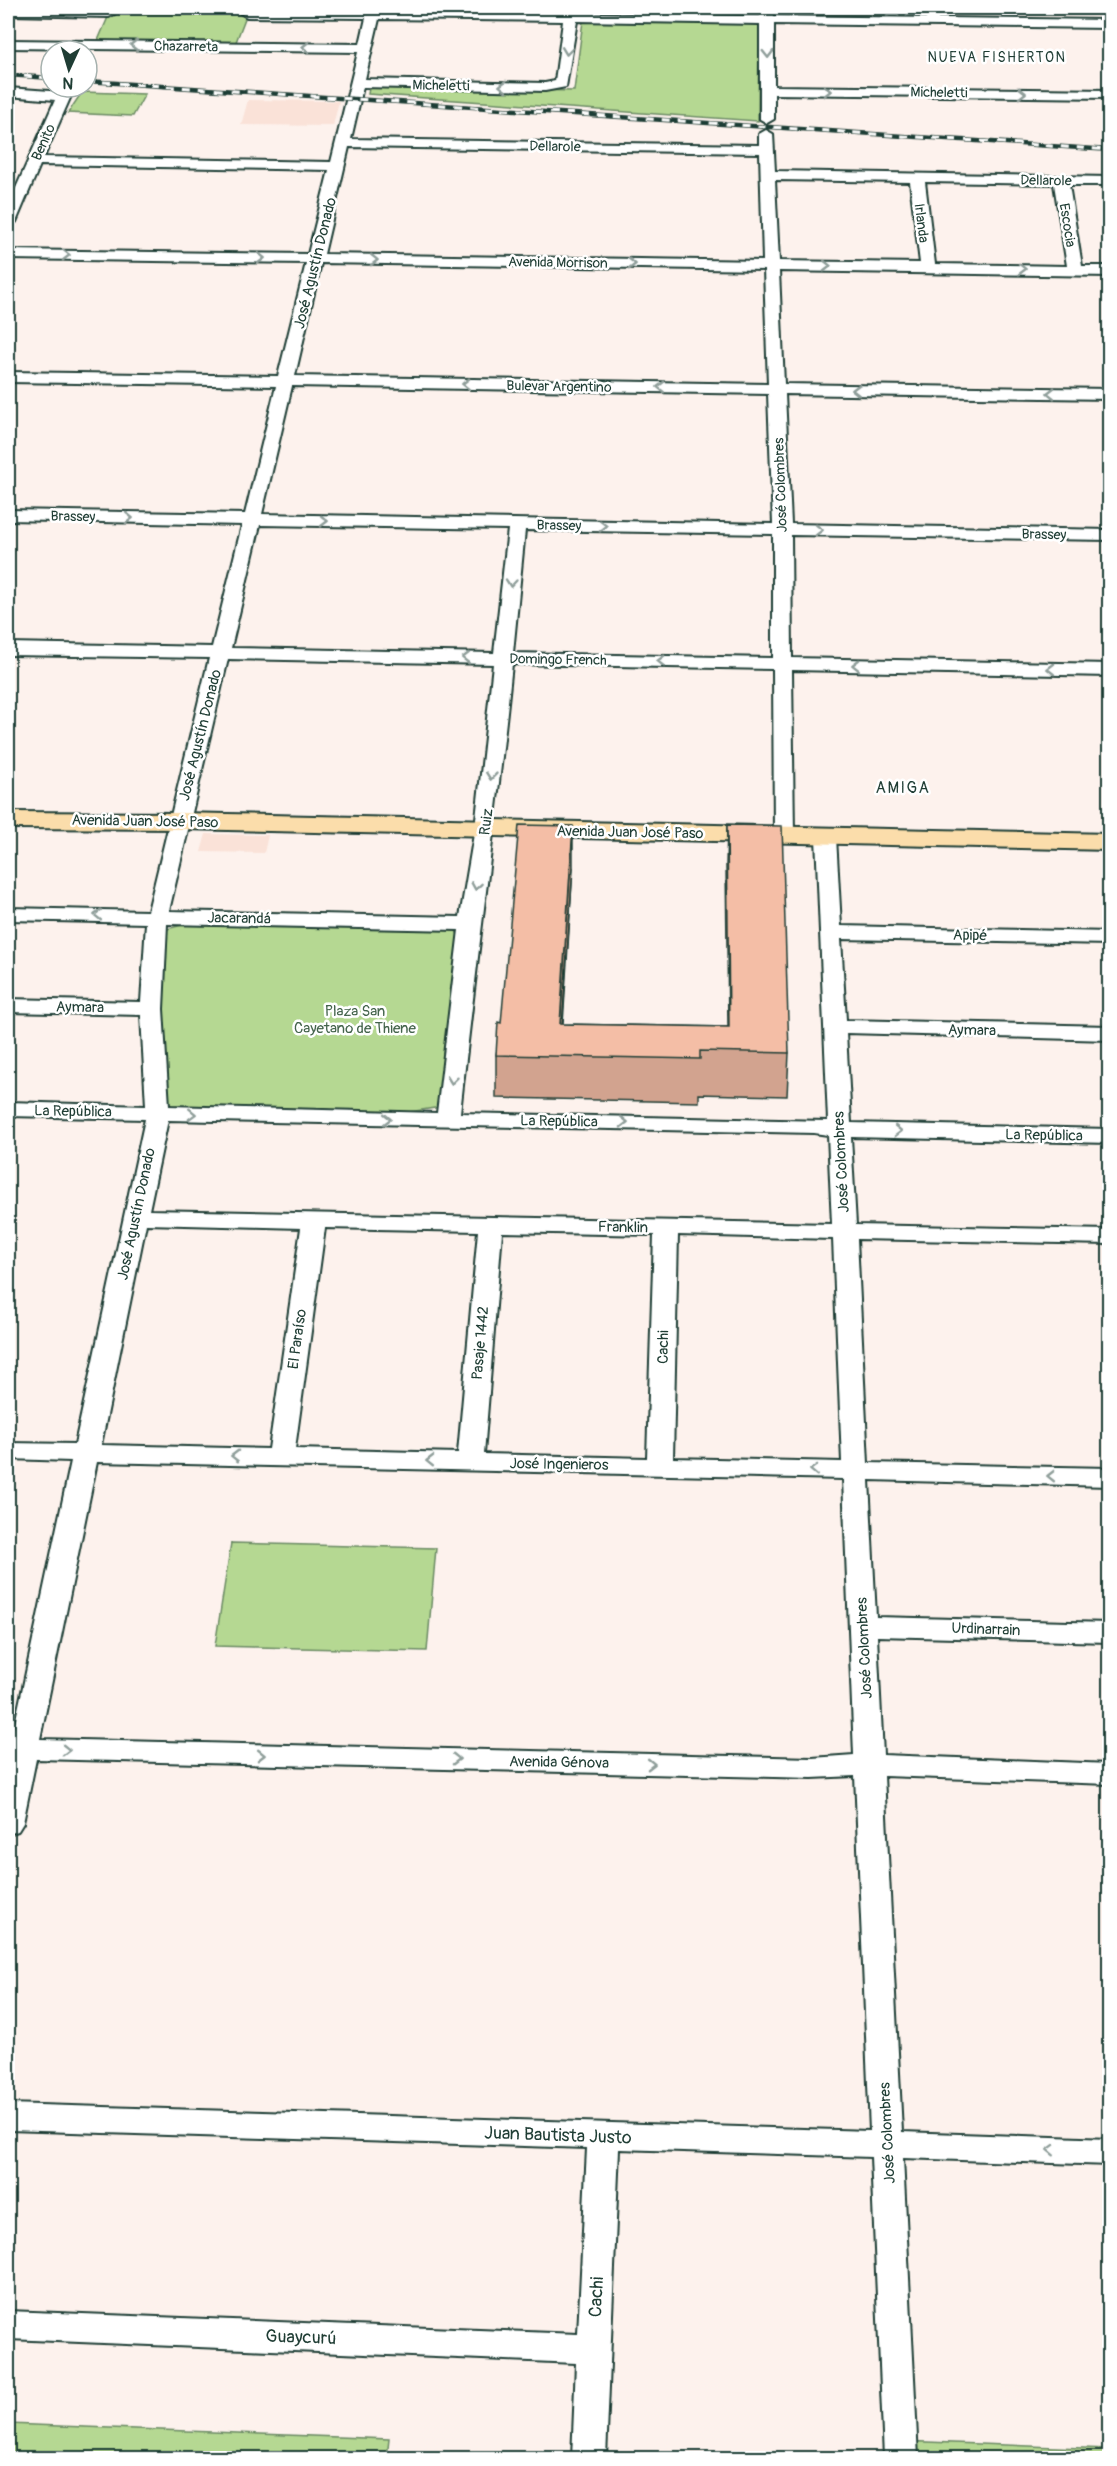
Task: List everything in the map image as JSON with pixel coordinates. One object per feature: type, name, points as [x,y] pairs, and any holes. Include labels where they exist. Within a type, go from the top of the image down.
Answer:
[{"type":"main road","name":"Avenida Juan José Paso","points":[[8,820],[180,821],[1110,842]]},
{"type":"street","points":[[234,46],[248,10],[767,13],[1110,24]]},
{"type":"street","name":"José Agustín Donado","points":[[8,1823],[16,1748],[85,1453],[158,1113],[152,1009],[157,916],[374,10]]},
{"type":"street","points":[[8,11],[104,25]]},
{"type":"street","name":"Micheletti","points":[[357,83],[545,87],[561,84],[571,12]]},
{"type":"street","name":"José Colombres","points":[[767,13],[767,175],[782,529],[784,836]]},
{"type":"street","name":"Chazarreta","points":[[8,44],[104,25],[234,46],[365,48]]},
{"type":"street","name":"Micheletti","points":[[768,90],[1110,94]]},
{"type":"street","name":"Benito","points":[[8,92],[64,96],[8,222]]},
{"type":"street","name":"Dellarole","points":[[344,142],[766,134]]},
{"type":"street","points":[[34,161],[338,166]]},
{"type":"street","name":"Dellarole","points":[[767,175],[1110,181]]},
{"type":"street","name":"Irlanda","points":[[917,178],[928,268]]},
{"type":"street","name":"Escocia","points":[[1061,180],[1075,270]]},
{"type":"street","name":"Avenida Morrison","points":[[8,254],[1110,271]]},
{"type":"street","name":"Bulevar Argentino","points":[[8,377],[1110,394]]},
{"type":"street","name":"Brassey","points":[[8,515],[1110,535]]},
{"type":"street","name":"Ruiz","points":[[448,1118],[470,924],[485,828],[517,524]]},
{"type":"street","name":"Domingo French","points":[[8,649],[1110,670]]},
{"type":"street","name":"José Colombres","points":[[826,837],[901,2458]]},
{"type":"street","name":"Jacarandá","points":[[8,914],[470,924]]},
{"type":"street","name":"Apipé","points":[[830,932],[1110,938]]},
{"type":"street","name":"Aymara","points":[[8,1006],[152,1009]]},
{"type":"street","name":"Aymara","points":[[835,1026],[1110,1033]]},
{"type":"street","name":"La República","points":[[8,1109],[394,1119],[448,1118],[814,1126],[840,1130],[1110,1136]]},
{"type":"street","name":"Franklin","points":[[136,1217],[1110,1237]]},
{"type":"street","name":"El Paraíso","points":[[281,1457],[314,1221]]},
{"type":"street","name":"Pasaje 1442","points":[[470,1462],[491,1225]]},
{"type":"street","name":"Cachi","points":[[660,1466],[666,1228]]},
{"type":"street","name":"José Ingenieros","points":[[8,1451],[1110,1477]]},
{"type":"street","name":"Urdinarrain","points":[[863,1626],[1110,1633]]},
{"type":"street","name":"Avenida Génova","points":[[16,1748],[812,1768],[870,1765],[1110,1774]]},
{"type":"street","name":"Juan Bautista Justo","points":[[8,2117],[1110,2152]]},
{"type":"street","name":"Cachi","points":[[589,2458],[604,2136]]},
{"type":"street","name":"Guaycurú","points":[[8,2325],[594,2349]]},
{"type":"shaded area","points":[[248,100],[339,101],[333,126],[241,125]]},
{"type":"shaded area","points":[[206,834],[268,835],[264,853],[201,852]]},
{"type":"green space","points":[[112,8],[249,8],[234,47],[99,45],[99,39]]},
{"type":"green space","points":[[583,21],[759,22],[758,121],[368,94],[369,88],[374,86],[574,91]]},
{"type":"green space","points":[[99,93],[145,94],[133,116],[68,113],[77,99],[99,99]]},
{"type":"green space","name":"Plaza San Cayetano de Thiene","points":[[197,921],[438,926],[456,931],[461,941],[441,1107],[383,1116],[180,1109],[167,1103],[163,1010],[167,929]]},
{"type":"green space","points":[[231,1543],[436,1548],[427,1651],[215,1646]]},
{"type":"green space","points":[[8,2424],[389,2439],[387,2458],[8,2458]]},
{"type":"green space","points":[[900,2441],[1109,2449],[1109,2458],[901,2458]]},
{"type":"building","points":[[519,825],[573,826],[560,1024],[729,1027],[727,825],[782,826],[789,1053],[700,1051],[700,1059],[496,1055]]},
{"type":"railway","points":[[8,75],[39,77]]},
{"type":"railway","points":[[99,82],[1110,150]]},
{"type":"district","name":"NUEVA FISHERTON","points":[[997,57]]},
{"type":"district","name":"AMIGA","points":[[903,787]]}]
